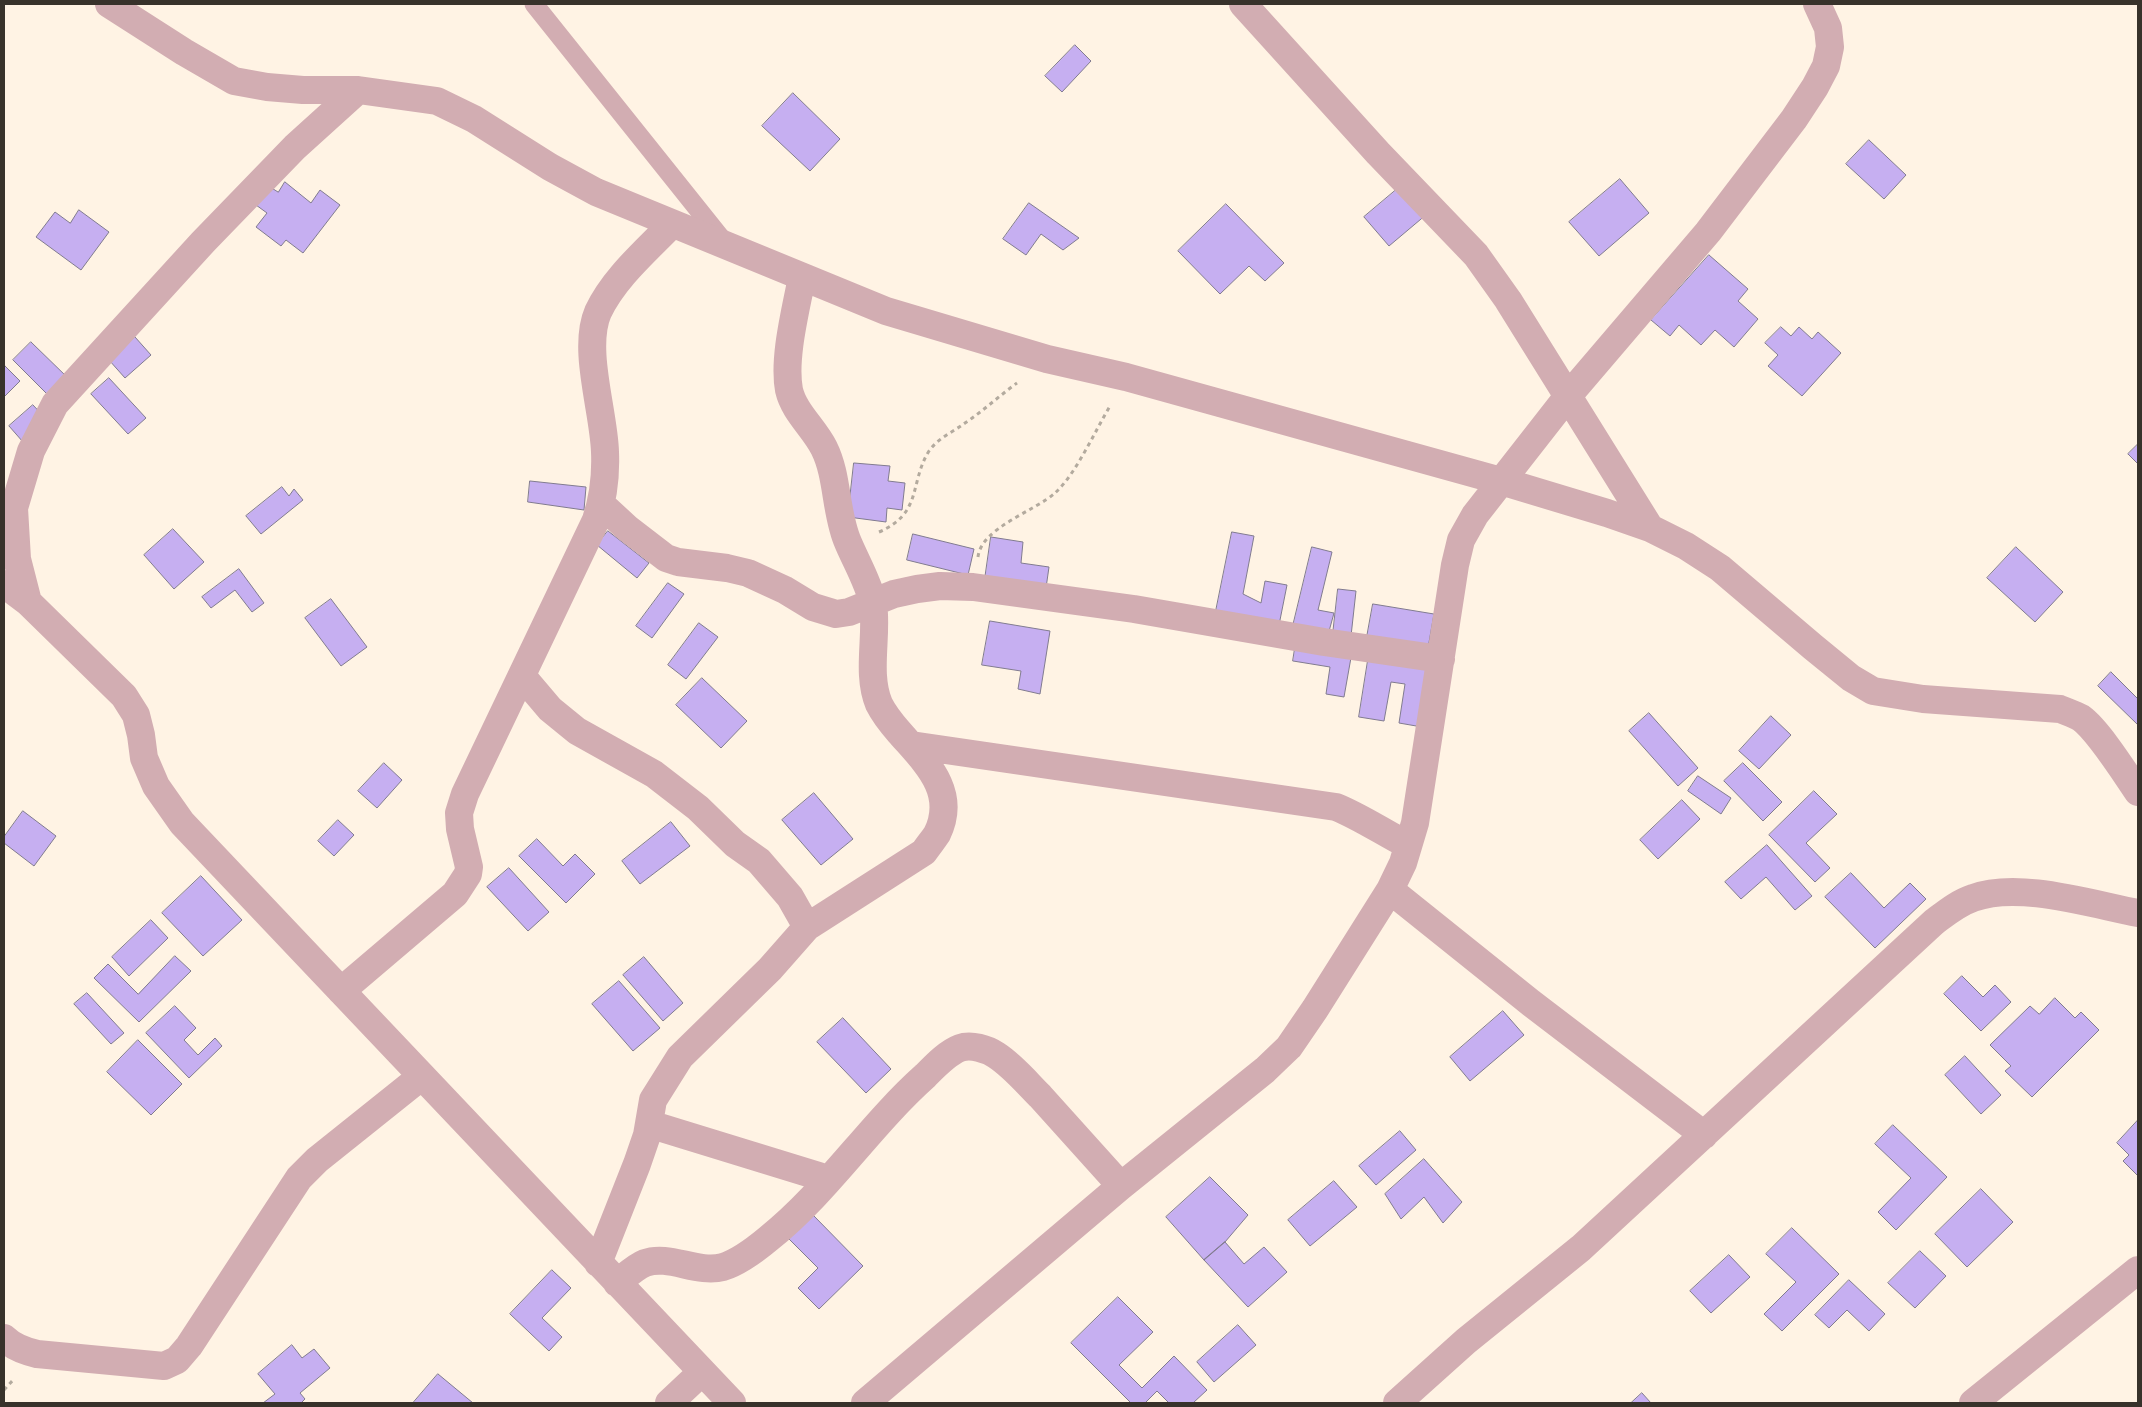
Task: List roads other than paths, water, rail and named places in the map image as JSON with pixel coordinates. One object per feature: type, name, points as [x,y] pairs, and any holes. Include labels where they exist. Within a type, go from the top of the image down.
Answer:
[{"type":"street","points":[[109,4],[184,52],[234,80],[303,90],[358,90],[437,101],[474,118],[526,153],[596,192],[886,311],[1047,360],[1126,377],[1501,481],[1650,528],[1686,546],[1720,568],[1813,648],[1851,678],[1873,691],[1923,699],[2060,709],[2076,715],[2083,719],[2097,735],[2138,792]]},
{"type":"street","points":[[1243,4],[1378,153],[1476,254],[1508,300],[1650,528]]},
{"type":"street","points":[[866,1403],[1121,1186],[1265,1070],[1289,1047],[1315,1010],[1390,890],[1403,863],[1415,823],[1455,565],[1461,540],[1475,515],[1568,396],[1708,232],[1794,119],[1826,66],[1830,47],[1828,28],[1817,4]]},
{"type":"street","points":[[28,602],[17,559],[14,508],[31,452],[56,404],[216,228],[295,147],[358,90]]},
{"type":"street","points":[[341,991],[455,894],[468,874],[469,867],[460,829],[459,813],[465,794],[596,520],[601,504],[605,452],[592,342],[598,313],[615,285],[672,224]]},
{"type":"street","points":[[598,1263],[637,1164],[649,1124],[653,1100],[680,1057],[770,969],[807,927],[924,852],[937,834],[944,812],[942,792],[935,773],[880,706],[876,695],[872,603],[839,515],[830,466],[824,448],[798,410],[789,391],[787,366],[802,277]]},
{"type":"street","points":[[601,504],[627,528],[666,558],[678,562],[727,568],[748,573],[825,612],[836,614],[850,612],[894,594],[917,589],[940,586],[972,587],[1134,609],[1324,642],[1441,659]]},
{"type":"street","points":[[4,584],[28,602],[130,704],[136,715],[141,734],[144,758],[156,786],[182,823],[732,1403]]},
{"type":"street","points":[[522,676],[550,709],[577,731],[654,774],[698,808],[735,844],[759,861],[790,896],[807,927]]},
{"type":"street","points":[[911,745],[1336,807],[1353,814],[1367,824],[1408,846]]},
{"type":"street","points":[[1390,890],[1531,1003],[1704,1135]]},
{"type":"street","points":[[1397,1403],[1466,1341],[1581,1248],[1934,922],[1952,909],[1972,898],[2010,891],[2033,893],[2138,913]]},
{"type":"street","points":[[617,1283],[644,1264],[654,1261],[665,1261],[703,1268],[724,1267],[747,1255],[769,1239],[793,1217],[903,1095],[946,1056],[961,1047],[976,1047],[995,1054],[1017,1072],[1121,1186]]},
{"type":"street","points":[[4,1338],[23,1351],[36,1354],[164,1366],[177,1360],[205,1323],[299,1178],[317,1160],[422,1076]]},
{"type":"street","points":[[649,1124],[828,1179]]},
{"type":"street","points":[[1973,1403],[2138,1270]]},
{"type":"street","points":[[668,1403],[702,1372]]},
{"type":"lane","points":[[534,4],[728,247]]}]
